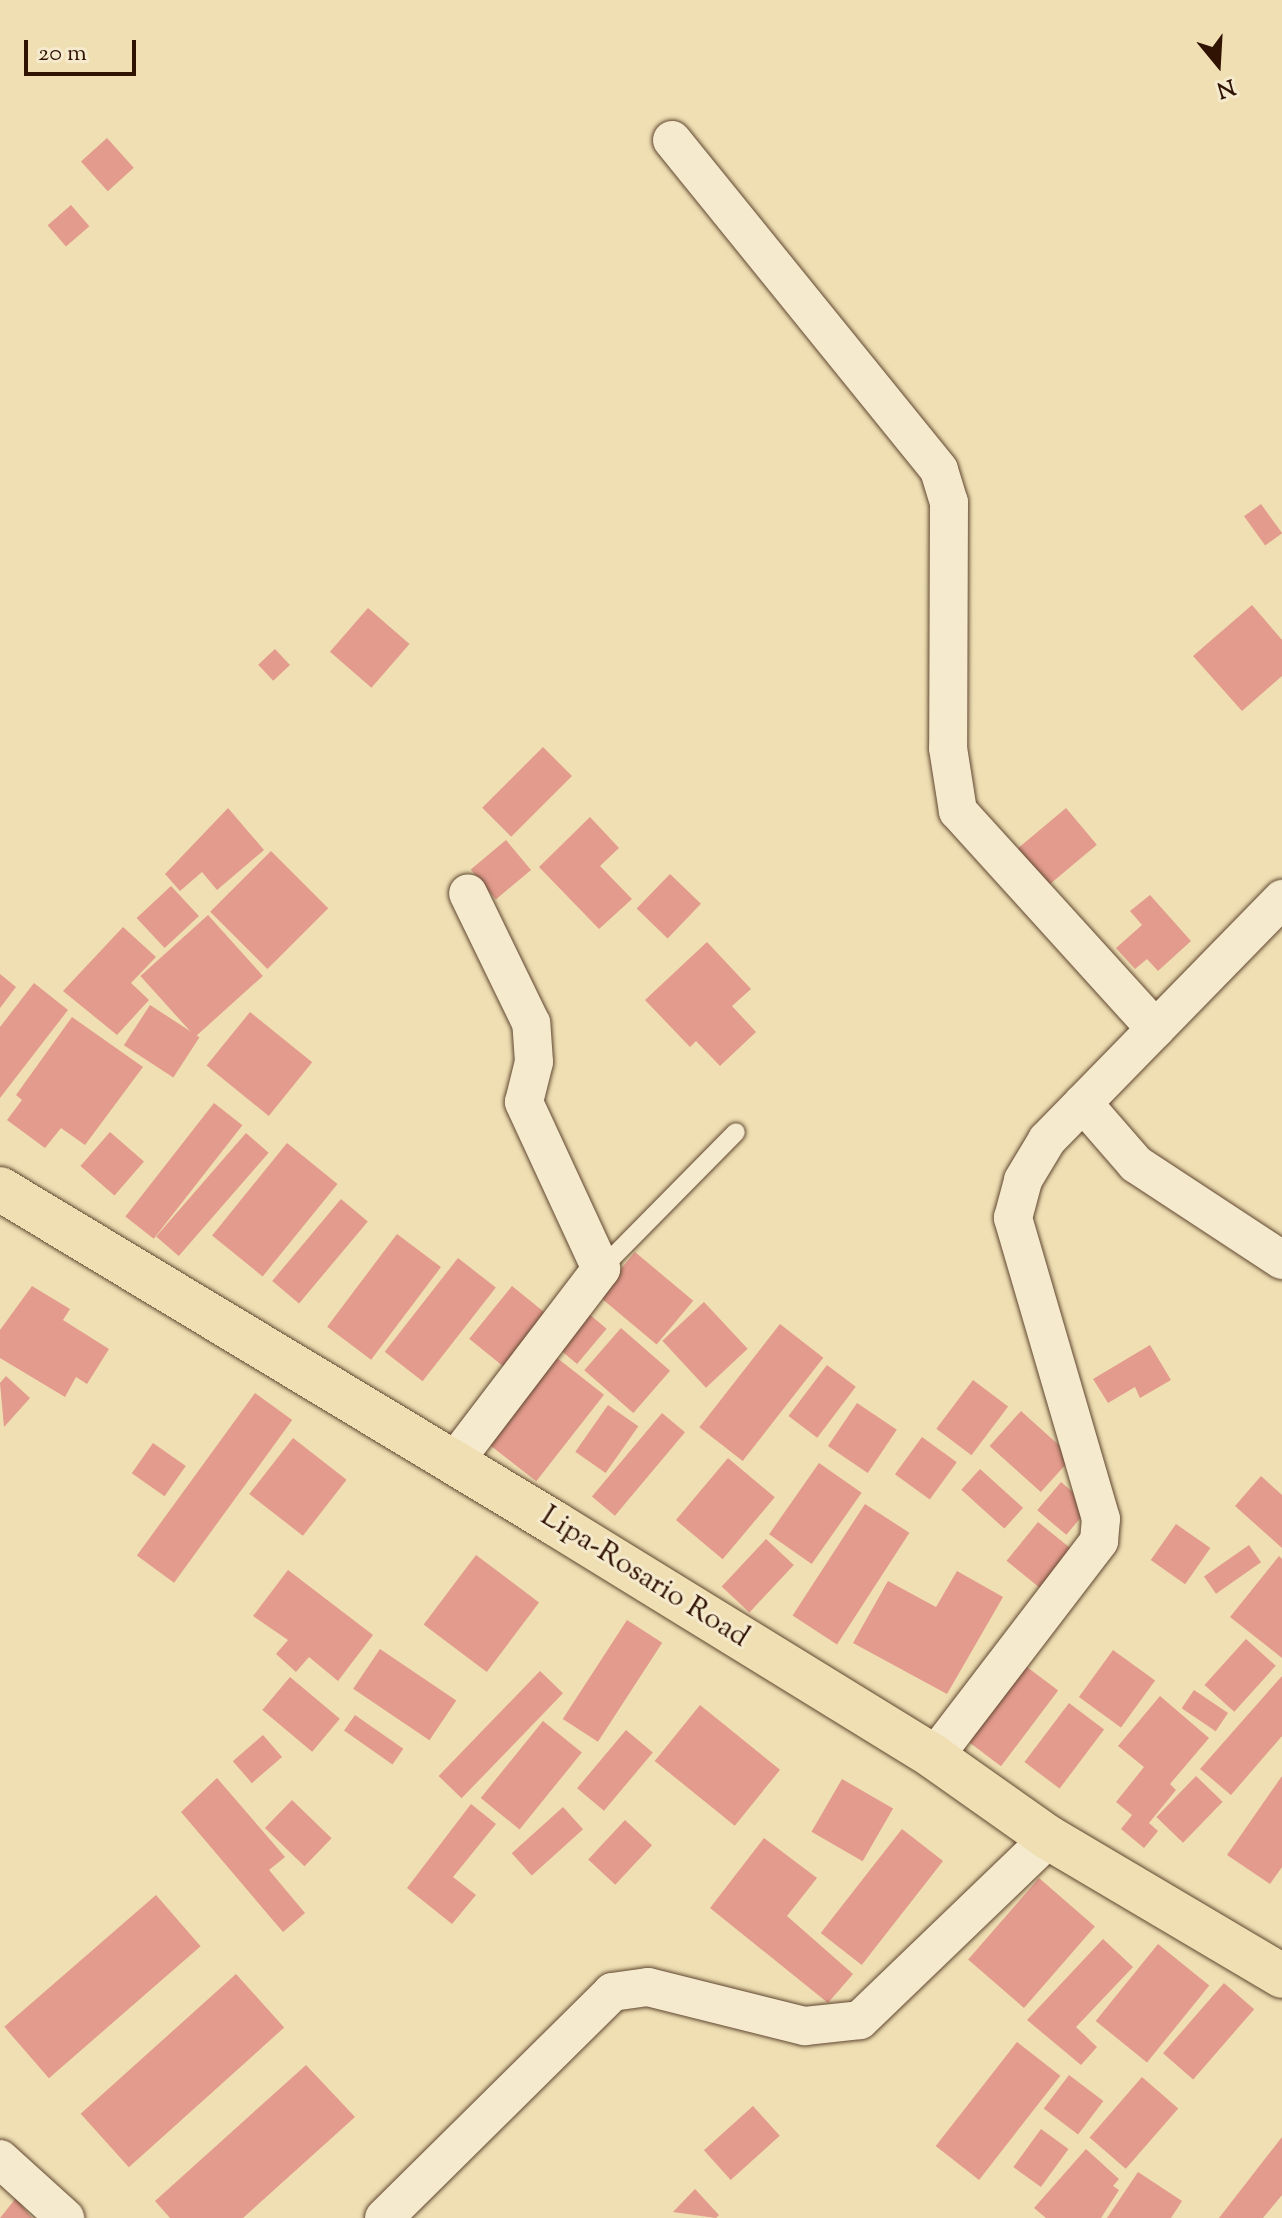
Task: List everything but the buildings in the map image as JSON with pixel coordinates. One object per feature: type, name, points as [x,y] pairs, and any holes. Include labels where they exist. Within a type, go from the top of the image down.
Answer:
[{"type":"main road","name":"Lipa-Rosario Road","points":[[0,1189],[454,1462],[934,1757],[1049,1838],[1282,1976]]},
{"type":"street","points":[[672,140],[939,470],[949,502],[948,748],[958,811],[1156,1029]]},
{"type":"street","points":[[454,1462],[601,1269],[524,1102],[534,1062],[531,1023],[468,893]]},
{"type":"street","points":[[934,1757],[1099,1541],[1101,1519],[1013,1218],[1023,1180],[1083,1103],[1282,899]]},
{"type":"street","points":[[1083,1103],[1136,1164],[1282,1260]]},
{"type":"street","points":[[384,2218],[612,1992],[648,1987],[805,2026],[860,2020],[1049,1838]]},
{"type":"street","points":[[0,2159],[65,2218]]},
{"type":"lane","points":[[601,1269],[736,1132]]}]
